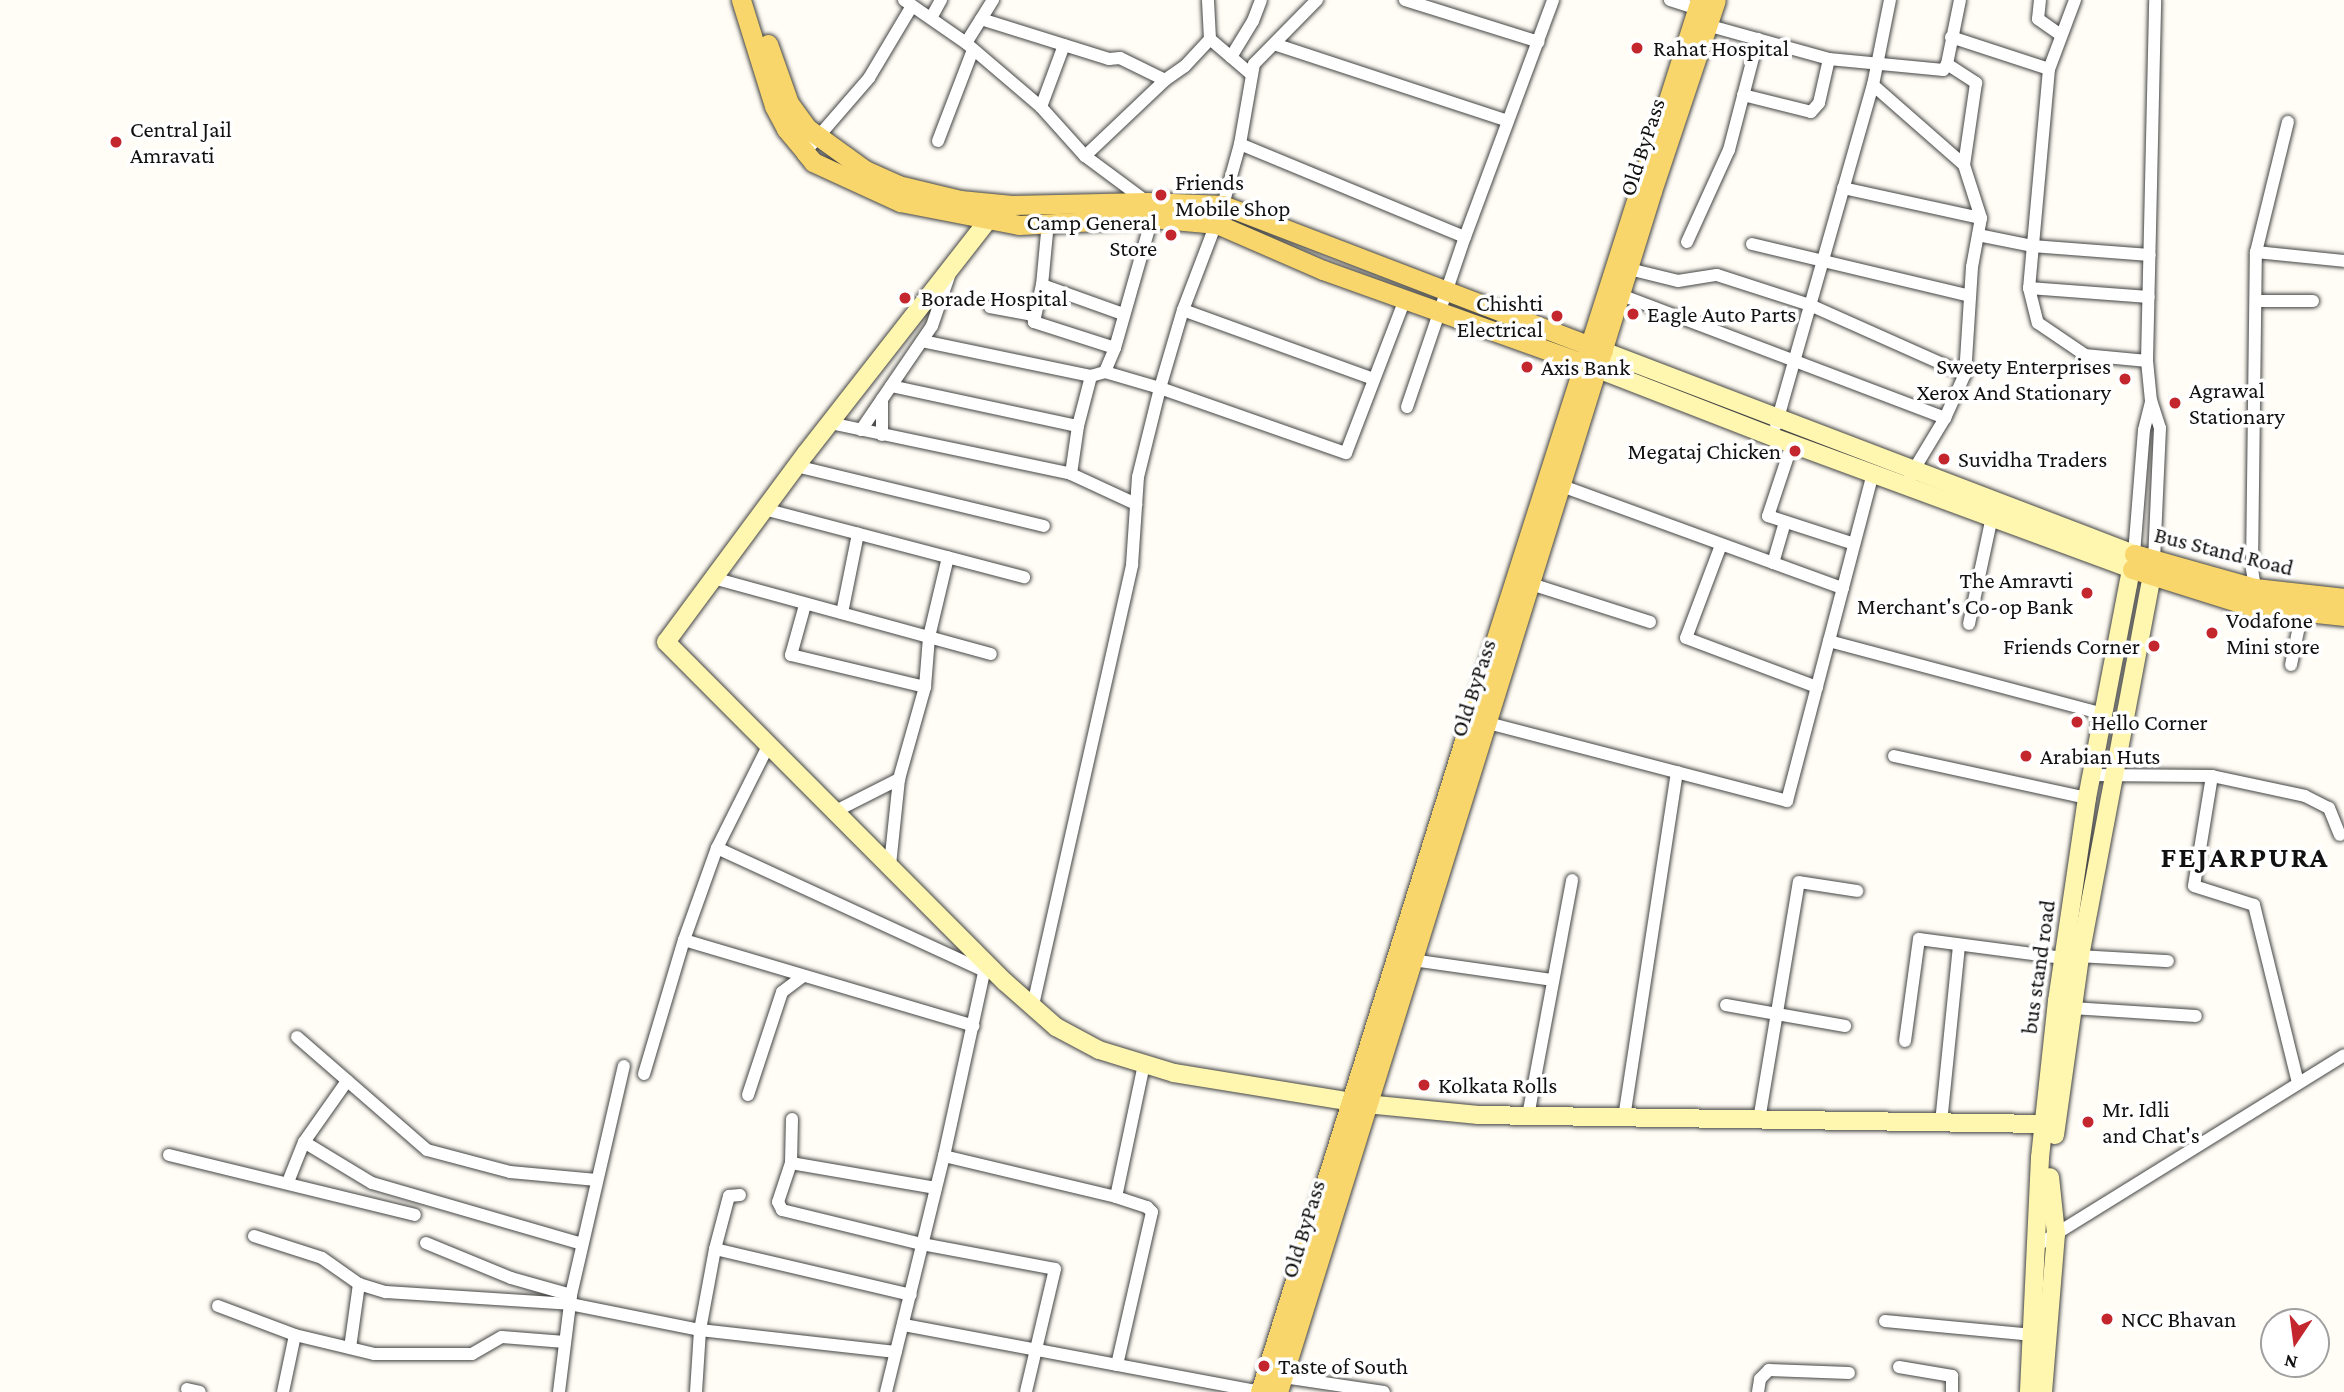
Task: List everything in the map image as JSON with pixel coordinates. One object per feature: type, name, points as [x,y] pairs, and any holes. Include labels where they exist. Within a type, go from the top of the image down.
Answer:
[{"type":"main road","points":[[741,0],[774,106],[786,129],[811,145],[865,170],[930,195],[1013,205],[1150,210],[1217,224],[1323,270],[1438,311],[1594,357]]},
{"type":"main road","points":[[752,0],[789,103],[811,145],[813,162],[900,202],[1019,225],[1150,210],[1223,205],[1445,292],[1594,357]]},
{"type":"main road","name":"Old ByPass","points":[[1268,1386],[1358,1103],[1412,960],[1419,919],[1488,723],[1562,486],[1594,357],[1621,295],[1629,269],[1700,14],[1716,0]]},
{"type":"main road","points":[[1358,1103],[1419,919],[1493,648],[1594,357],[1700,14]]},
{"type":"main road","name":"Bus Stand Road","points":[[2133,561],[2255,588],[2344,598]]},
{"type":"main road","name":"Bus Stand Road","points":[[2153,567],[2250,606],[2344,616]]},
{"type":"street","points":[[930,18],[941,0]]},
{"type":"street","points":[[938,141],[970,46],[981,19],[993,0]]},
{"type":"street","points":[[1085,156],[1165,80],[1185,66],[1210,39],[1208,0]]},
{"type":"street","points":[[1231,57],[1253,21],[1261,0]]},
{"type":"street","points":[[1033,1005],[1132,565],[1138,477],[1160,387],[1183,310],[1223,205],[1240,144],[1254,64],[1317,0]]},
{"type":"street","points":[[1405,0],[1539,42]]},
{"type":"street","points":[[1407,407],[1438,311],[1553,0]]},
{"type":"street","points":[[1670,0],[1758,39],[1829,59],[1943,70],[1947,64],[1960,0]]},
{"type":"street","points":[[1773,437],[1873,85],[1890,0]]},
{"type":"street","points":[[2040,0],[2038,19],[2061,35]]},
{"type":"street","points":[[2075,0],[2049,69],[2029,288],[2038,323],[2085,355],[2147,361]]},
{"type":"street","points":[[2153,567],[2160,428],[2151,401],[2147,361],[2155,0]]},
{"type":"street","points":[[811,145],[869,78],[908,3],[970,46],[1041,107],[1085,156],[1150,210],[1115,348],[1098,374],[1078,426],[1071,474]]},
{"type":"street","points":[[981,19],[1109,59],[1120,58],[1165,80]]},
{"type":"street","points":[[1951,37],[2049,69]]},
{"type":"street","points":[[1210,39],[1252,75]]},
{"type":"street","points":[[1688,242],[1729,150],[1758,39]]},
{"type":"street","points":[[1274,44],[1508,121]]},
{"type":"street","points":[[1041,107],[1064,45]]},
{"type":"street","points":[[1743,96],[1811,112],[1819,103],[1829,59]]},
{"type":"street","points":[[1909,477],[1945,418],[1965,374],[1970,296],[1981,218],[1964,165],[1976,83],[1947,64]]},
{"type":"street","points":[[1873,85],[1964,165]]},
{"type":"street","points":[[2255,588],[2252,568],[2256,252],[2288,122]]},
{"type":"street","points":[[1240,144],[1465,237]]},
{"type":"street","points":[[1843,188],[1981,218]]},
{"type":"street","points":[[989,219],[796,466],[666,642],[890,865],[985,967],[1056,1027],[1099,1050],[1174,1073],[1358,1103],[1478,1115],[2045,1125]]},
{"type":"street","points":[[1034,322],[1042,285],[1048,222]]},
{"type":"street","points":[[1978,235],[2032,246],[2150,255]]},
{"type":"street","points":[[1752,244],[1970,296]]},
{"type":"street","points":[[2256,252],[2344,261]]},
{"type":"street","points":[[861,430],[932,326],[953,266]]},
{"type":"street","points":[[1629,269],[1678,281],[1717,275],[1810,305],[1965,374]]},
{"type":"street","points":[[1042,285],[1123,314]]},
{"type":"street","points":[[2029,288],[2149,297]]},
{"type":"street","points":[[1621,295],[1945,418]]},
{"type":"street","points":[[922,341],[1160,387],[1346,453],[1405,299]]},
{"type":"street","points":[[2256,301],[2313,301]]},
{"type":"street","points":[[990,307],[1033,315],[1034,322]]},
{"type":"street","points":[[1183,310],[1374,379]]},
{"type":"street","points":[[1034,322],[1115,348]]},
{"type":"street","points":[[1594,357],[1778,419],[1992,517],[2133,561]]},
{"type":"street","points":[[1594,357],[1773,437],[1873,474],[1909,477],[2133,561]]},
{"type":"street","points":[[891,386],[1078,426]]},
{"type":"street","points":[[882,399],[882,435]]},
{"type":"street","points":[[2133,561],[2144,430],[2151,401]]},
{"type":"street","points":[[830,423],[1071,474],[1136,504]]},
{"type":"street","points":[[1792,444],[1768,516],[1854,544]]},
{"type":"street","points":[[796,466],[1044,526]]},
{"type":"street","points":[[1488,723],[1787,801],[1873,474]]},
{"type":"street","points":[[1562,486],[1843,588]]},
{"type":"street","points":[[764,509],[1024,577]]},
{"type":"street","points":[[1969,624],[1992,517]]},
{"type":"street","points":[[1773,563],[1785,522]]},
{"type":"street","points":[[842,613],[858,534]]},
{"type":"street","points":[[1721,545],[1686,638],[1817,687]]},
{"type":"street","points":[[890,865],[900,779],[925,687],[929,637],[948,557]]},
{"type":"street","name":"bus stand road","points":[[2029,1392],[2040,1158],[2072,957],[2087,799],[2133,561]]},
{"type":"street","name":"bus stand road","points":[[2043,1392],[2056,1234],[2050,1176],[2072,1008],[2072,957],[2116,776],[2153,567]]},
{"type":"street","points":[[713,578],[990,654]]},
{"type":"street","points":[[1531,584],[1650,622]]},
{"type":"street","points":[[805,605],[791,655],[925,687]]},
{"type":"street","points":[[2291,665],[2302,612]]},
{"type":"street","points":[[1829,640],[2104,714]]},
{"type":"street","points":[[644,1074],[684,940],[717,848],[769,744]]},
{"type":"street","points":[[1894,756],[2087,799]]},
{"type":"street","points":[[1623,1118],[1677,772]]},
{"type":"street","points":[[2092,775],[2211,776],[2318,801],[2329,808],[2340,835]]},
{"type":"street","points":[[2211,776],[2194,886],[2254,905],[2298,1083]]},
{"type":"street","points":[[836,811],[900,779]]},
{"type":"street","points":[[717,848],[985,967]]},
{"type":"street","points":[[1528,1116],[1572,880]]},
{"type":"street","points":[[1759,1120],[1799,882],[1857,891]]},
{"type":"street","points":[[684,940],[974,1026]]},
{"type":"street","points":[[1905,1041],[1919,940],[2072,957],[2168,961]]},
{"type":"street","points":[[1941,1124],[1959,945]]},
{"type":"street","points":[[1412,960],[1553,980]]},
{"type":"street","points":[[886,1392],[944,1156],[985,967]]},
{"type":"street","points":[[748,1095],[782,992],[803,977]]},
{"type":"street","points":[[1726,1005],[1845,1026]]},
{"type":"street","points":[[2072,1008],[2196,1016]]},
{"type":"street","points":[[297,1037],[426,1150],[510,1171],[597,1180]]},
{"type":"street","points":[[2038,1245],[2344,1055]]},
{"type":"street","points":[[1116,1197],[1144,1064]]},
{"type":"street","points":[[559,1392],[571,1299],[624,1066]]},
{"type":"street","points":[[288,1182],[304,1142],[347,1081]]},
{"type":"street","points":[[792,1119],[791,1163],[778,1202],[782,1210],[922,1244],[1055,1269],[1026,1392]]},
{"type":"street","points":[[304,1142],[372,1183],[582,1244]]},
{"type":"street","points":[[169,1155],[415,1215]]},
{"type":"street","points":[[944,1156],[1116,1197],[1147,1207],[1152,1212],[1117,1365]]},
{"type":"street","points":[[791,1163],[936,1188]]},
{"type":"street","points":[[696,1392],[699,1330],[715,1249],[729,1196],[740,1195]]},
{"type":"street","points":[[254,1236],[322,1258],[359,1284],[386,1292],[571,1299]]},
{"type":"street","points":[[426,1243],[571,1299],[699,1330],[896,1352]]},
{"type":"street","points":[[715,1249],[911,1295]]},
{"type":"street","points":[[350,1348],[359,1284]]},
{"type":"street","points":[[218,1306],[295,1335],[374,1354],[472,1354],[502,1337],[565,1342]]},
{"type":"street","points":[[1885,1321],[2033,1335]]},
{"type":"street","points":[[904,1325],[1117,1365],[1268,1386],[1384,1392]]},
{"type":"street","points":[[283,1392],[295,1335]]},
{"type":"street","points":[[1899,1367],[1952,1376],[1952,1392]]},
{"type":"street","points":[[1758,1392],[1760,1379],[1769,1370],[1849,1373]]},
{"type":"place","name":"Rahat Hospital","points":[[1637,48]]},
{"type":"place","name":"Central Jail Amravati","points":[[116,142]]},
{"type":"place","name":"Friends Mobile Shop","points":[[1161,195]]},
{"type":"place","name":"Camp General Store","points":[[1171,235]]},
{"type":"place","name":"Borade Hospital","points":[[905,298]]},
{"type":"place","name":"Eagle Auto Parts","points":[[1633,314]]},
{"type":"place","name":"Chishti Electrical","points":[[1557,316]]},
{"type":"place","name":"Axis Bank","points":[[1527,367]]},
{"type":"place","name":"Sweety Enterprises Xerox And Stationary","points":[[2125,379]]},
{"type":"place","name":"Agrawal Stationary","points":[[2175,403]]},
{"type":"place","name":"Megataj Chicken","points":[[1795,451]]},
{"type":"place","name":"Suvidha Traders","points":[[1944,459]]},
{"type":"place","name":"The Amravti Merchant's Co-op Bank","points":[[2087,593]]},
{"type":"place","name":"Vodafone Mini store","points":[[2212,633]]},
{"type":"place","name":"Friends Corner","points":[[2154,646]]},
{"type":"place","name":"Hello Corner","points":[[2077,722]]},
{"type":"place","name":"Arabian Huts","points":[[2026,756]]},
{"type":"place","name":"Kolkata Rolls","points":[[1424,1085]]},
{"type":"place","name":"Mr. Idli and Chat's","points":[[2088,1122]]},
{"type":"place","name":"NCC Bhavan","points":[[2107,1319]]},
{"type":"place","name":"Taste of South","points":[[1264,1366]]},
{"type":"district","name":"FEJARPURA","points":[[2245,857]]}]
